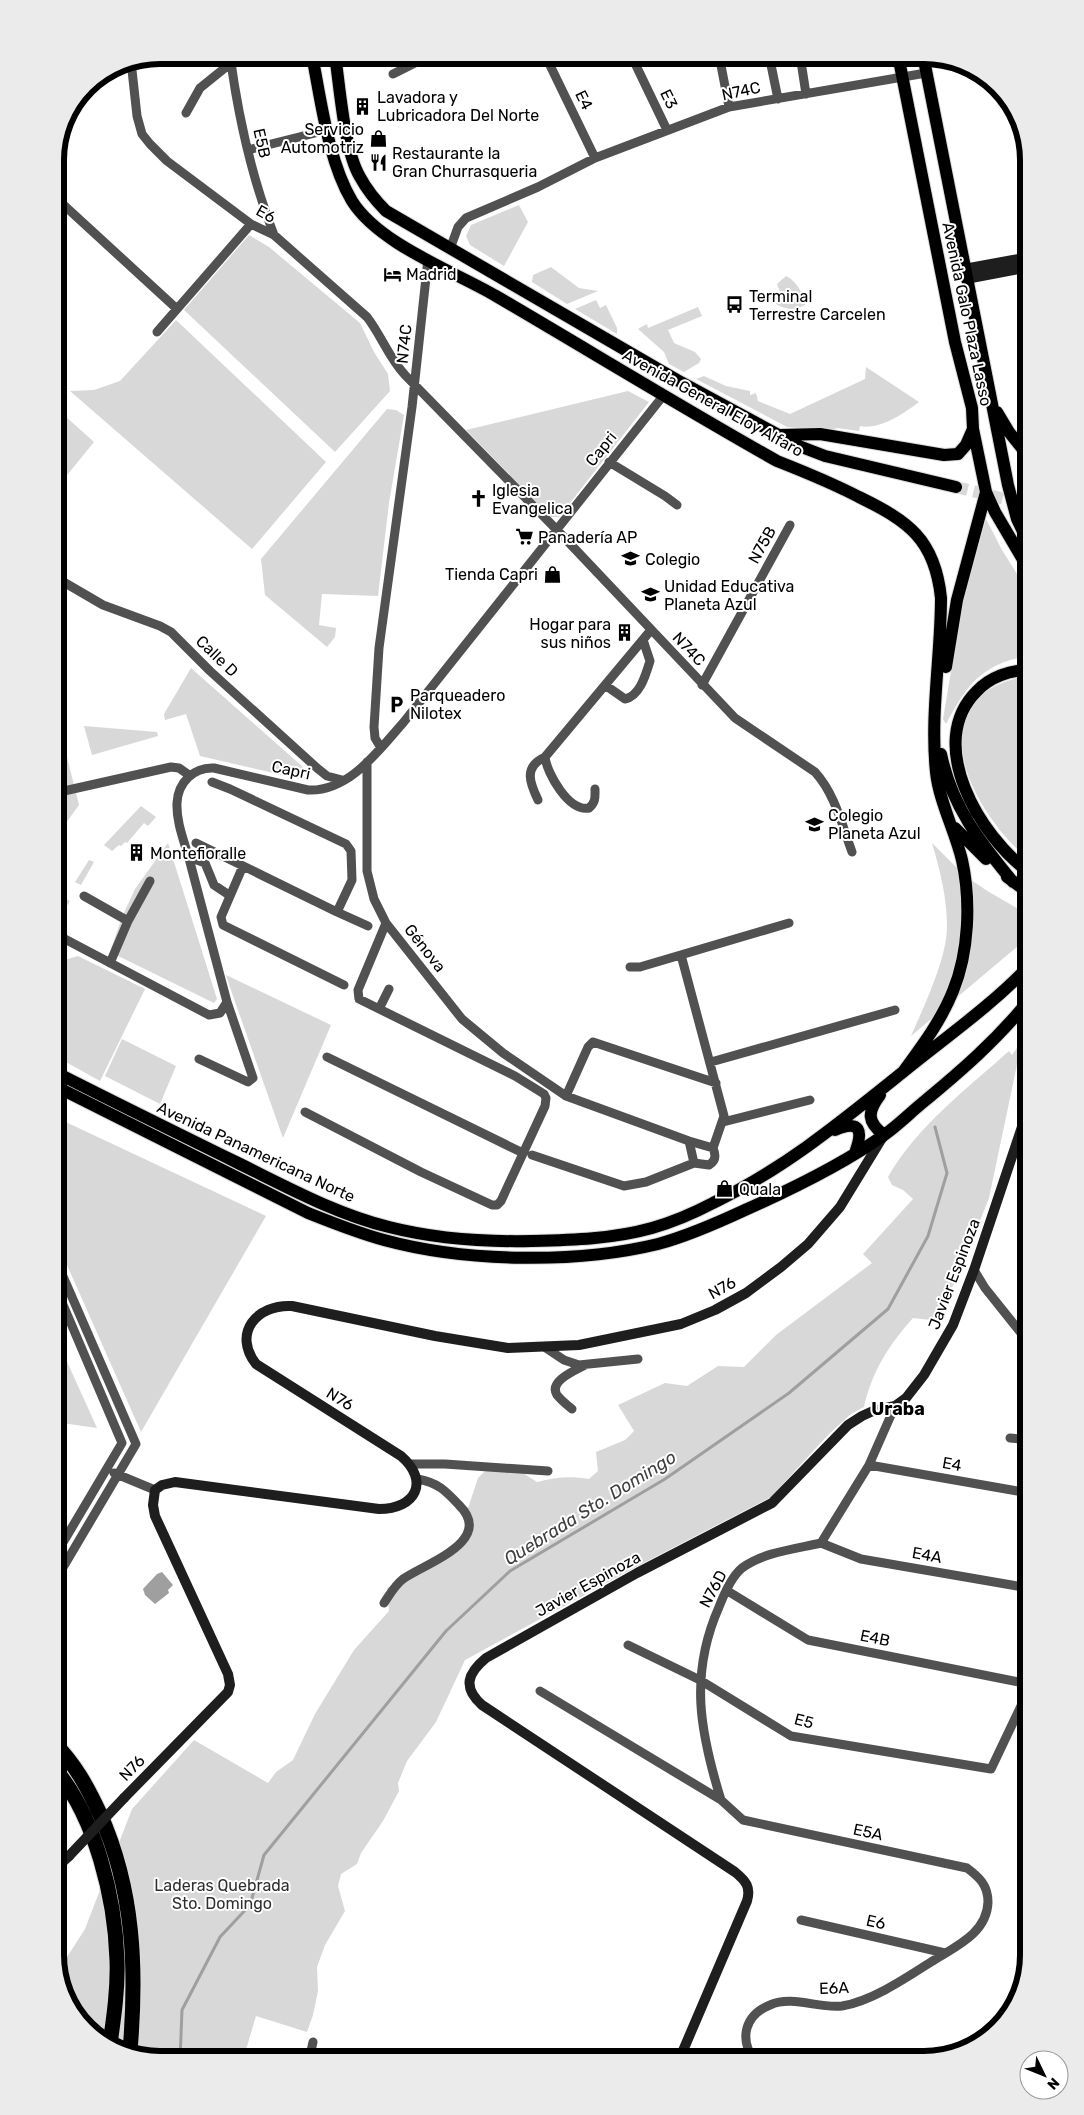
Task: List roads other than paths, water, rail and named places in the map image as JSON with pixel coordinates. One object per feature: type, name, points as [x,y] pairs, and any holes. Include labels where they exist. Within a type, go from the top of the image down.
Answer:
[{"type":"highway","points":[[64,1755],[79,1773],[109,1833],[126,1890],[133,1960],[133,2013],[130,2046]]},
{"type":"highway","points":[[64,1783],[76,1800],[95,1843],[108,1891],[117,1960],[117,1986],[111,2037]]},
{"type":"main road","name":"Avenida General Eloy Alfaro","points":[[314,64],[327,130],[342,181],[357,207],[370,222],[389,237],[497,296],[663,396],[778,461],[820,478],[892,513],[914,531],[922,542],[934,563],[940,589],[941,614],[934,746],[936,775],[962,862],[967,900],[966,936],[954,990],[943,1013],[903,1072]]},
{"type":"main road","name":"Avenida General Eloy Alfaro","points":[[336,64],[351,156],[359,176],[370,193],[386,211],[677,380],[809,451],[956,487]]},
{"type":"main road","name":"Avenida Galo Plaza Lasso","points":[[900,64],[955,342],[972,408],[973,430],[986,492],[1020,554]]},
{"type":"main road","name":"Avenida Galo Plaza Lasso","points":[[924,64],[965,274],[1015,511],[1020,523]]},
{"type":"main road","points":[[993,405],[1009,432],[1020,446]]},
{"type":"main road","points":[[778,435],[820,434],[944,455],[958,454],[966,445],[973,430]]},
{"type":"main road","points":[[986,492],[957,600],[950,635],[940,717],[940,748],[945,772],[962,812],[975,835],[1013,882]]},
{"type":"main road","points":[[1020,671],[1009,672],[986,682],[980,688],[965,706],[958,720],[955,737],[959,770],[969,799],[980,818],[1011,857],[1020,864]]},
{"type":"main road","points":[[952,824],[979,853],[1020,887]]},
{"type":"main road","points":[[1020,975],[968,1022],[888,1085],[875,1102],[870,1116],[873,1125],[884,1135],[957,1074],[1020,1014]]},
{"type":"main road","name":"Avenida Panamericana Norte","points":[[64,1076],[313,1200],[388,1227],[421,1234],[503,1241],[558,1240],[612,1236],[653,1228],[697,1211],[750,1185],[826,1134],[888,1085]]},
{"type":"main road","name":"Avenida Panamericana Norte","points":[[64,1091],[299,1209],[350,1230],[417,1248],[494,1256],[557,1256],[604,1253],[659,1244],[705,1228],[779,1195],[884,1135]]},
{"type":"main road","points":[[826,1134],[842,1127],[855,1126],[861,1138],[855,1153]]},
{"type":"street","points":[[186,113],[200,88],[225,64]]},
{"type":"street","name":"E5B","points":[[231,64],[248,150],[259,193],[274,236]]},
{"type":"street","points":[[393,74],[412,64]]},
{"type":"street","name":"E4","points":[[549,64],[595,158]]},
{"type":"street","name":"E3","points":[[635,64],[667,130]]},
{"type":"street","points":[[721,64],[729,107]]},
{"type":"street","points":[[771,64],[778,99]]},
{"type":"street","points":[[801,64],[806,94]]},
{"type":"street","name":"E6","points":[[132,68],[137,116],[142,134],[167,161],[251,224],[274,236],[367,317],[375,327],[396,365],[415,384]]},
{"type":"street","name":"N74C","points":[[450,249],[458,227],[466,218],[538,187],[595,158],[729,107],[926,73]]},
{"type":"street","points":[[248,150],[327,130]]},
{"type":"street","points":[[64,205],[177,308]]},
{"type":"street","points":[[157,332],[251,224]]},
{"type":"street","name":"N74C","points":[[428,259],[415,384],[556,530],[702,686],[735,718],[815,772],[828,790],[852,852]]},
{"type":"street","points":[[965,274],[1020,259]]},
{"type":"street","points":[[965,274],[1020,268]]},
{"type":"street","points":[[381,748],[375,738],[374,727],[379,648],[415,384]]},
{"type":"street","name":"Capri","points":[[189,775],[198,769],[214,768],[308,790],[317,790],[328,789],[360,770],[403,723],[663,396]]},
{"type":"street","points":[[610,462],[677,505]]},
{"type":"street","name":"N75B","points":[[702,686],[790,525]]},
{"type":"street","name":"Calle D","points":[[64,582],[103,605],[172,632],[217,677],[317,768],[327,776],[342,780]]},
{"type":"street","points":[[538,800],[531,786],[530,776],[534,764],[545,757],[651,630]]},
{"type":"street","points":[[605,685],[625,699],[633,696],[650,661],[642,640]]},
{"type":"street","points":[[545,757],[550,774],[571,803],[578,808],[583,810],[593,805],[595,789]]},
{"type":"street","name":"Génova","points":[[367,762],[367,871],[374,899],[386,923],[462,1019],[502,1053],[565,1096],[713,1148]]},
{"type":"street","points":[[64,791],[171,767],[179,768],[189,775],[177,800],[181,832],[227,1002],[253,1078],[248,1082],[199,1059]]},
{"type":"street","points":[[212,782],[230,788],[350,847],[352,880],[337,912]]},
{"type":"street","points":[[196,843],[368,926]]},
{"type":"street","points":[[189,857],[205,863],[214,885],[229,895]]},
{"type":"street","points":[[243,866],[220,919],[222,925],[344,985]]},
{"type":"street","points":[[110,963],[128,921],[150,881]]},
{"type":"street","points":[[84,896],[128,921]]},
{"type":"street","points":[[305,1112],[421,1172],[492,1205],[497,1205],[501,1201],[528,1154],[545,1106],[546,1098],[544,1094],[515,1076],[362,1001],[358,993],[386,923]]},
{"type":"street","points":[[630,967],[640,967],[789,924]]},
{"type":"street","points":[[64,939],[209,1015],[220,1013],[227,1002]]},
{"type":"street","points":[[327,1057],[528,1154],[624,1186],[646,1182],[694,1163],[704,1166],[712,1164],[715,1158],[713,1148],[724,1116],[681,955]]},
{"type":"street","points":[[379,1009],[389,989]]},
{"type":"street","points":[[711,1062],[895,1010]]},
{"type":"street","points":[[565,1096],[588,1047],[594,1042],[716,1082]]},
{"type":"street","points":[[722,1122],[810,1100]]},
{"type":"street","name":"N76","points":[[418,1479],[411,1464],[394,1451],[256,1364],[250,1356],[247,1347],[247,1335],[257,1315],[273,1307],[292,1306],[435,1336],[508,1348],[546,1348],[597,1342],[681,1324],[715,1310],[746,1293],[782,1267],[808,1244],[840,1207],[884,1135]]},
{"type":"street","name":"Javier Espinoza","points":[[683,2051],[747,1902],[749,1894],[747,1883],[735,1872],[482,1705],[470,1692],[469,1683],[472,1673],[486,1658],[637,1573],[761,1510],[782,1495],[848,1425],[873,1410],[895,1406],[906,1398],[924,1375],[953,1325],[1020,1135]]},
{"type":"street","points":[[689,1141],[694,1163]]},
{"type":"street","points":[[974,1270],[990,1295],[1020,1331]]},
{"type":"street","points":[[64,1279],[136,1444],[64,1566]]},
{"type":"street","points":[[64,1307],[122,1443],[64,1541]]},
{"type":"street","points":[[546,1348],[564,1360],[585,1365],[638,1360]]},
{"type":"street","points":[[572,1409],[556,1394],[556,1389],[559,1381],[585,1365]]},
{"type":"street","points":[[822,1543],[869,1465],[895,1406]]},
{"type":"street","points":[[1010,1438],[1020,1439]]},
{"type":"street","points":[[411,1464],[548,1471]]},
{"type":"street","name":"E4","points":[[869,1465],[1020,1491]]},
{"type":"street","points":[[106,1470],[155,1490],[162,1485],[175,1482],[389,1509],[402,1506],[412,1497],[418,1479],[432,1482],[443,1488],[464,1510],[470,1525],[468,1532],[455,1548],[402,1580],[384,1603]]},
{"type":"street","name":"N76","points":[[64,1860],[228,1692],[230,1685],[228,1674],[155,1516],[153,1505],[155,1490]]},
{"type":"street","name":"E4A","points":[[822,1543],[861,1559],[1020,1586]]},
{"type":"street","name":"N76D","points":[[720,1800],[703,1728],[700,1680],[710,1628],[726,1590],[741,1570],[759,1558],[822,1543]]},
{"type":"street","name":"E4B","points":[[726,1590],[808,1640],[1020,1682]]},
{"type":"street","name":"E5","points":[[628,1645],[700,1680],[791,1736],[991,1769],[1020,1708]]},
{"type":"street","name":"E5A","points":[[540,1691],[720,1800],[743,1820],[967,1868],[978,1876],[985,1886],[988,1911]]},
{"type":"street","name":"E6A","points":[[750,2051],[745,2041],[748,2025],[758,2013],[771,2004],[795,2001],[841,2006],[859,2001],[906,1978],[968,1939],[981,1926],[988,1911]]},
{"type":"street","name":"E6","points":[[801,1920],[945,1952]]},
{"type":"street","points":[[311,2051],[313,2042]]},
{"type":"waterway","name":"Quebrada Sto. Domingo","points":[[180,2051],[182,2010],[220,1937],[250,1905],[264,1855],[446,1631],[510,1571],[665,1479],[789,1393],[888,1309],[928,1236],[947,1173],[935,1127]]},
{"type":"tunnel","points":[[956,487],[1020,503]]},
{"type":"place","name":"Lavadora y Lubricadora Del Norte","points":[[363,106]]},
{"type":"place","name":"Servicio Automotriz","points":[[378,138]]},
{"type":"place","name":"Restaurante la Gran Churrasqueria","points":[[378,162]]},
{"type":"place","name":"Madrid","points":[[392,274]]},
{"type":"place","name":"Terminal Terrestre Carcelen","points":[[735,305]]},
{"type":"place","name":"Iglesia Evangelica","points":[[478,499]]},
{"type":"place","name":"Panadería AP","points":[[524,537]]},
{"type":"place","name":"Colegio","points":[[631,559]]},
{"type":"place","name":"Tienda Capri","points":[[552,574]]},
{"type":"place","name":"Unidad Educativa Planeta Azul","points":[[650,595]]},
{"type":"place","name":"Hogar para sus niños","points":[[625,633]]},
{"type":"place","name":"Parqueadero Nilotex","points":[[396,704]]},
{"type":"place","name":"Colegio Planeta Azul","points":[[814,824]]},
{"type":"place","name":"Montefioralle","points":[[136,853]]},
{"type":"place","name":"Quala","points":[[725,1189]]},
{"type":"district","name":"Uraba","points":[[898,1409]]},
{"type":"park label","name":"Laderas Quebrada Sto. Domingo","points":[[222,1894]]}]
